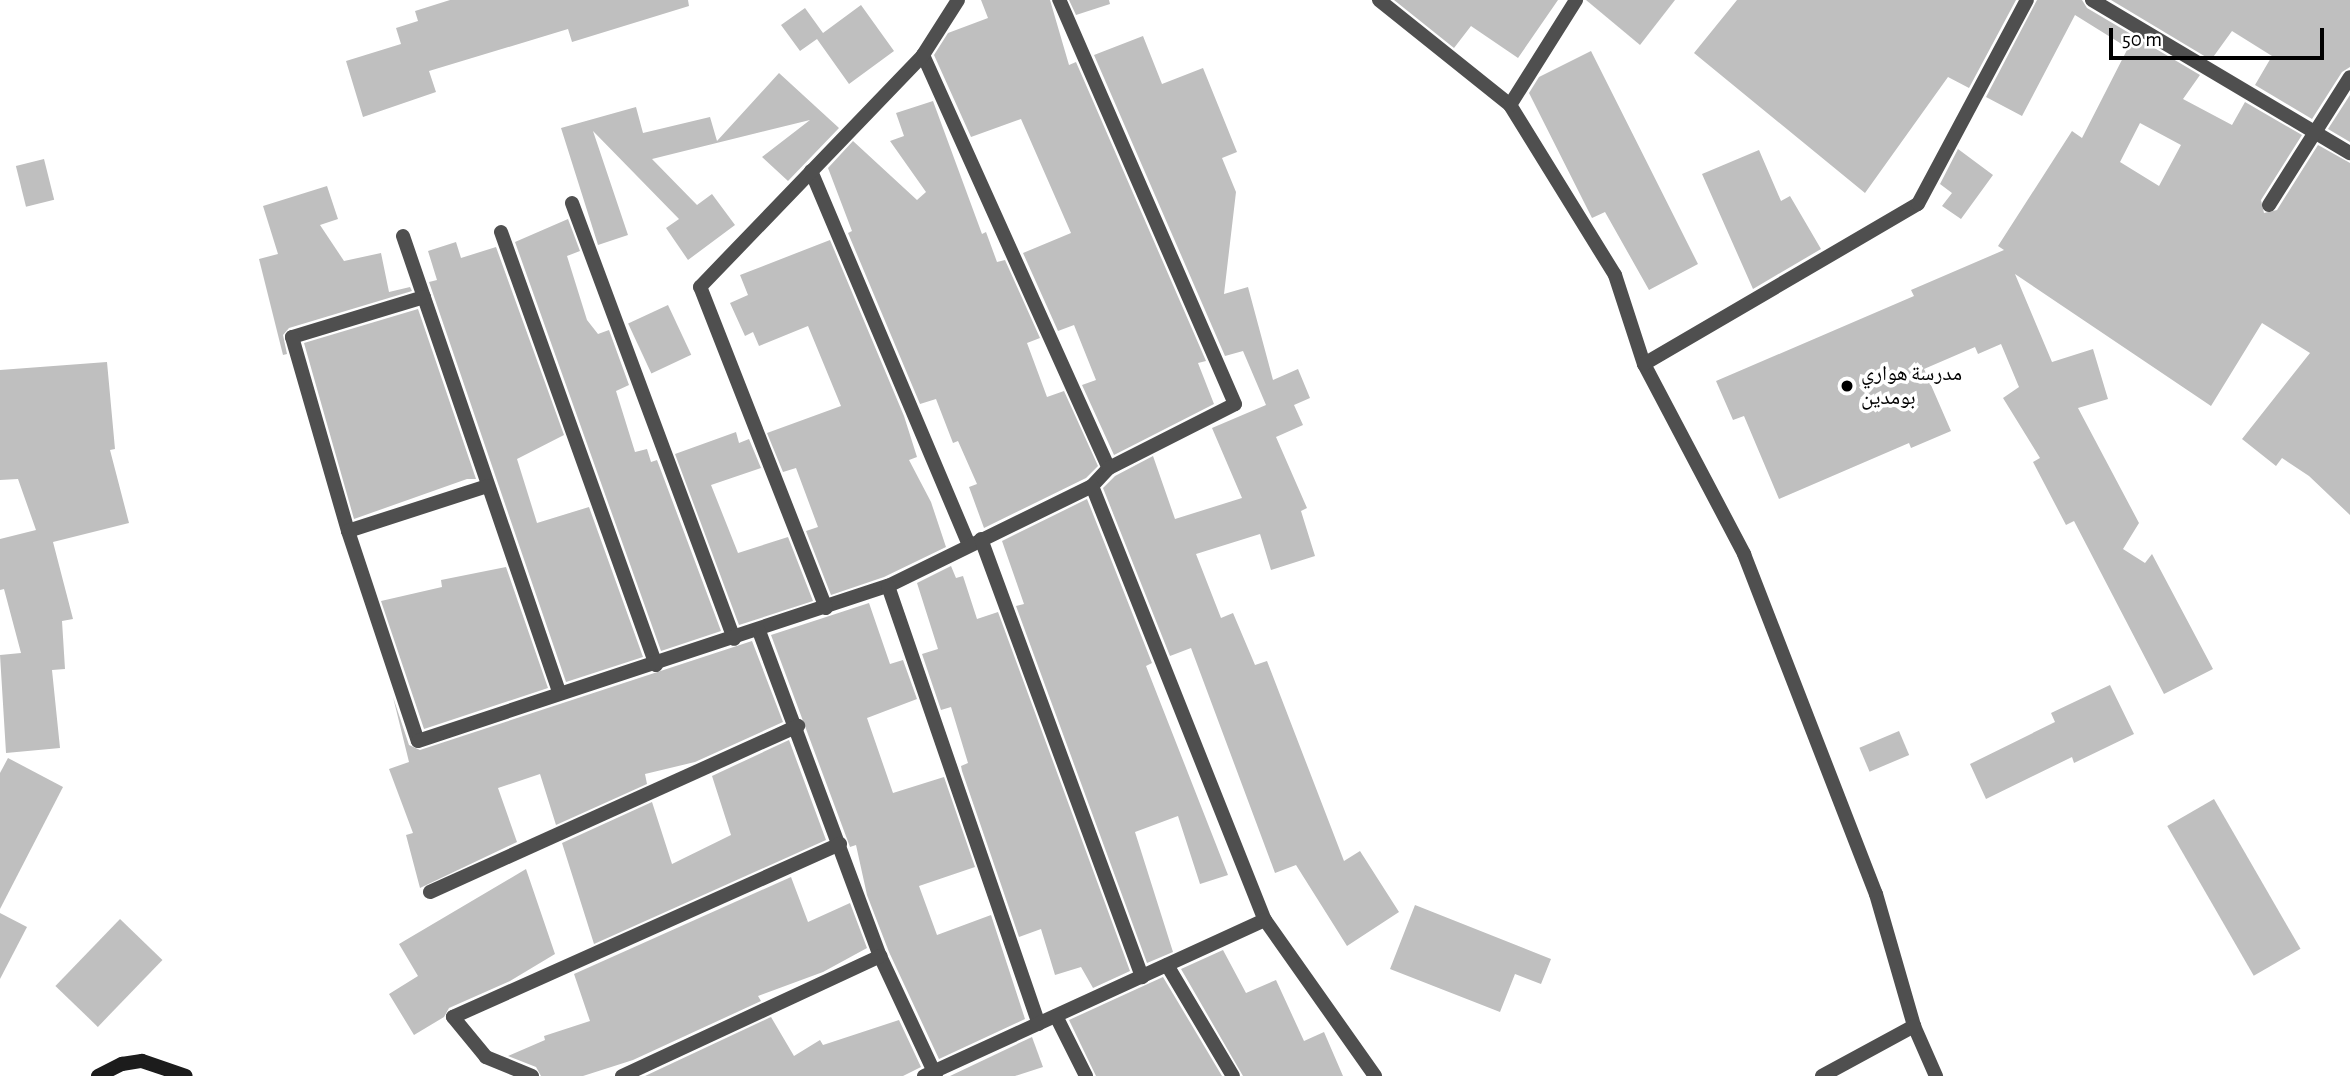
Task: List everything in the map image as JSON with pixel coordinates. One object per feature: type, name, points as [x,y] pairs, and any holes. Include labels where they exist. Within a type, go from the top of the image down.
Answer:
[{"type":"street","points":[[826,608],[700,287],[923,55],[958,0]]},
{"type":"street","points":[[424,297],[292,337],[348,531],[418,741],[559,691],[656,665],[888,586],[1092,486],[1109,468],[1234,404],[1059,0]]},
{"type":"street","points":[[1379,0],[1510,105],[1615,275],[1644,364],[1744,554],[1876,894],[1914,1026],[1936,1076]]},
{"type":"street","points":[[1510,105],[1576,0]]},
{"type":"street","points":[[1644,364],[1918,204],[2027,0]]},
{"type":"street","points":[[2092,0],[2350,153]]},
{"type":"street","points":[[923,55],[1109,468]]},
{"type":"street","points":[[2269,205],[2350,77]]},
{"type":"street","points":[[811,171],[975,542],[1142,976]]},
{"type":"street","points":[[572,203],[734,639]]},
{"type":"street","points":[[501,232],[656,665]]},
{"type":"street","points":[[403,236],[559,691]]},
{"type":"street","points":[[348,531],[487,486]]},
{"type":"street","points":[[1092,486],[1265,920],[1376,1076]]},
{"type":"street","points":[[888,586],[1039,1024]]},
{"type":"street","points":[[759,631],[798,726],[880,956],[931,1075],[1265,920]]},
{"type":"street","points":[[430,892],[798,726]]},
{"type":"street","points":[[532,1076],[486,1057],[453,1017],[840,844]]},
{"type":"street","points":[[622,1076],[880,956]]},
{"type":"street","points":[[1167,965],[1233,1076]]},
{"type":"street","points":[[1056,1016],[1086,1076]]},
{"type":"street","points":[[1822,1076],[1914,1026]]},
{"type":"street","points":[[97,1076],[122,1064],[142,1061],[186,1076]]},
{"type":"building","points":[[450,0],[688,0],[689,6],[572,42],[568,29],[429,71],[436,92],[363,117],[346,61],[401,44],[396,28],[418,21],[415,11]]},
{"type":"building","points":[[981,0],[1050,0],[1069,65],[1076,62],[1206,361],[1198,363],[1214,404],[1114,455],[1082,385],[1096,380],[1074,325],[1058,331],[1023,253],[1071,233],[1021,119],[971,137],[934,55],[948,33],[988,18]]},
{"type":"building","points":[[1069,0],[1109,0],[1110,4],[1076,15]]},
{"type":"building","points":[[1394,0],[1558,0],[1518,58],[1471,26],[1454,48]]},
{"type":"building","points":[[1586,0],[1675,0],[1640,45]]},
{"type":"building","points":[[1737,0],[2016,0],[1969,88],[1948,77],[1865,193],[1694,53]]},
{"type":"building","points":[[2037,0],[2082,0],[2087,8],[2200,75],[2183,99],[2232,125],[2245,102],[2302,135],[2261,200],[2264,213],[2277,210],[2318,145],[2350,163],[2350,515],[2309,476],[2282,458],[2276,466],[2242,439],[2310,353],[2262,323],[2211,406],[2015,274],[2052,362],[2093,349],[2108,399],[2078,408],[2139,523],[2123,549],[2145,563],[2152,554],[2213,669],[2164,694],[2074,521],[2066,525],[2033,462],[2040,458],[2003,398],[2019,387],[2001,344],[1978,354],[1975,347],[1924,369],[1951,431],[1911,448],[1909,443],[1779,499],[1744,416],[1733,420],[1716,381],[1914,296],[1911,290],[2004,250],[1998,246],[2072,131],[2082,138],[2128,48],[2075,15],[2022,116],[1986,97]],"holes":[[[2140,123],[2181,145],[2159,186],[2120,162]]]},
{"type":"building","points":[[2111,0],[2350,0],[2350,67],[2342,72],[2312,119],[2255,85],[2272,56],[2232,31],[2211,60]]},
{"type":"building","points":[[861,5],[894,51],[849,84],[817,39],[800,51],[781,25],[805,8],[823,33]]},
{"type":"building","points":[[1143,36],[1162,84],[1203,68],[1237,152],[1222,158],[1236,192],[1224,294],[1248,287],[1273,380],[1298,369],[1310,398],[1294,405],[1303,425],[1276,437],[1307,508],[1301,511],[1315,556],[1271,570],[1260,534],[1196,554],[1221,618],[1233,613],[1255,665],[1267,661],[1344,861],[1360,851],[1399,912],[1347,946],[1296,865],[1275,873],[1191,648],[1170,656],[1103,488],[1115,476],[1153,456],[1175,519],[1242,498],[1212,428],[1266,405],[1243,351],[1225,356],[1094,55]]},
{"type":"building","points":[[1591,51],[1698,264],[1649,290],[1605,212],[1592,218],[1529,93],[1539,77]]},
{"type":"building","points":[[779,73],[839,128],[788,181],[762,157],[810,120],[652,159],[697,205],[712,194],[735,225],[688,260],[666,228],[679,219],[593,131],[628,235],[598,245],[561,128],[636,107],[643,133],[710,117],[717,141]]},
{"type":"building","points":[[2350,95],[2350,142],[2328,129]]},
{"type":"building","points":[[933,101],[982,234],[986,232],[997,262],[1005,260],[1040,338],[1027,343],[1047,397],[1064,391],[1098,466],[1086,478],[984,528],[969,487],[977,484],[958,441],[953,443],[936,399],[920,404],[848,233],[852,231],[828,168],[853,141],[917,200],[926,192],[890,141],[904,136],[896,113]]},
{"type":"building","points":[[1958,149],[1993,175],[1961,219],[1942,206],[1952,193],[1940,184]]},
{"type":"building","points":[[1759,150],[1781,201],[1790,196],[1821,249],[1753,289],[1702,174]]},
{"type":"building","points":[[44,159],[54,200],[26,207],[16,166]]},
{"type":"building","points":[[327,186],[338,219],[320,225],[344,261],[381,253],[389,292],[410,287],[412,291],[289,328],[283,335],[287,354],[283,355],[259,259],[278,254],[263,206]]},
{"type":"building","points":[[568,219],[580,251],[567,256],[587,320],[598,334],[609,330],[629,385],[616,391],[635,452],[647,449],[651,462],[657,460],[721,631],[661,651],[515,242]]},
{"type":"building","points":[[830,240],[904,416],[917,457],[909,460],[931,502],[946,547],[884,577],[831,595],[806,531],[818,527],[796,468],[783,472],[767,433],[841,406],[808,326],[759,346],[753,332],[745,336],[730,303],[748,295],[740,275]]},
{"type":"building","points":[[456,242],[461,258],[496,247],[564,435],[517,459],[537,523],[589,507],[643,657],[566,682],[429,282],[437,280],[428,251]]},
{"type":"building","points":[[668,305],[691,355],[651,373],[628,324]]},
{"type":"building","points":[[418,309],[476,479],[467,479],[354,519],[304,343]]},
{"type":"building","points":[[107,362],[115,449],[110,450],[129,523],[53,542],[73,619],[62,621],[65,669],[52,670],[60,748],[6,753],[0,655],[21,653],[4,589],[0,590],[0,539],[36,530],[18,479],[0,480],[0,370]]},
{"type":"building","points":[[736,432],[739,443],[749,439],[761,468],[711,485],[738,553],[788,537],[813,601],[739,625],[675,454]]},
{"type":"building","points":[[1087,499],[1152,663],[1146,666],[1228,875],[1200,884],[1178,816],[1135,832],[1173,952],[1147,963],[1016,606],[1024,604],[1002,541]]},
{"type":"building","points":[[951,566],[956,578],[963,576],[977,619],[998,612],[1130,971],[1093,988],[1081,967],[1055,975],[1041,929],[1019,937],[962,771],[961,766],[968,763],[951,707],[941,710],[922,654],[938,649],[917,583]]},
{"type":"building","points":[[506,567],[548,688],[424,729],[381,601],[442,587],[441,580]]},
{"type":"building","points":[[869,603],[890,664],[903,660],[917,699],[867,718],[893,793],[944,777],[975,867],[919,886],[937,935],[991,915],[1025,1019],[939,1059],[889,952],[867,895],[856,845],[850,847],[771,635]]},
{"type":"building","points":[[752,641],[783,722],[695,762],[645,774],[647,784],[556,825],[540,774],[498,788],[517,842],[420,888],[406,835],[413,833],[389,769],[409,762],[393,697],[409,745],[420,750]]},
{"type":"building","points":[[2110,685],[2134,734],[2074,763],[2072,757],[1986,799],[1970,764],[2055,722],[2051,713]]},
{"type":"building","points":[[1899,731],[1909,755],[1870,772],[1859,748]]},
{"type":"building","points":[[789,740],[826,840],[594,944],[562,843],[652,802],[672,864],[731,835],[712,776]]},
{"type":"building","points":[[8,758],[63,787],[0,909],[0,773]]},
{"type":"building","points":[[2214,799],[2300,949],[2254,976],[2167,826]]},
{"type":"building","points":[[526,869],[555,954],[510,981],[449,1008],[444,1017],[414,1035],[389,994],[418,976],[399,944]]},
{"type":"building","points":[[791,877],[808,922],[850,903],[867,948],[823,972],[758,996],[761,1001],[633,1060],[583,1076],[541,1076],[536,1067],[508,1056],[545,1040],[544,1036],[590,1021],[574,974]]},
{"type":"building","points":[[1415,905],[1551,959],[1541,984],[1515,974],[1500,1012],[1390,969]]},
{"type":"building","points":[[0,913],[27,927],[0,979]]},
{"type":"building","points":[[120,919],[162,960],[98,1027],[55,986]]},
{"type":"building","points":[[1223,950],[1246,993],[1276,980],[1304,1041],[1324,1032],[1343,1076],[1243,1076],[1181,969]]},
{"type":"building","points":[[1163,977],[1222,1076],[1096,1076],[1069,1020]]},
{"type":"building","points":[[771,1017],[794,1056],[820,1040],[823,1045],[899,1020],[921,1067],[903,1076],[645,1076]]},
{"type":"building","points":[[1032,1037],[1043,1067],[1015,1076],[950,1076]]},
{"type":"place","name":"مدرسة هواري بومدين","points":[[1847,386]]}]
